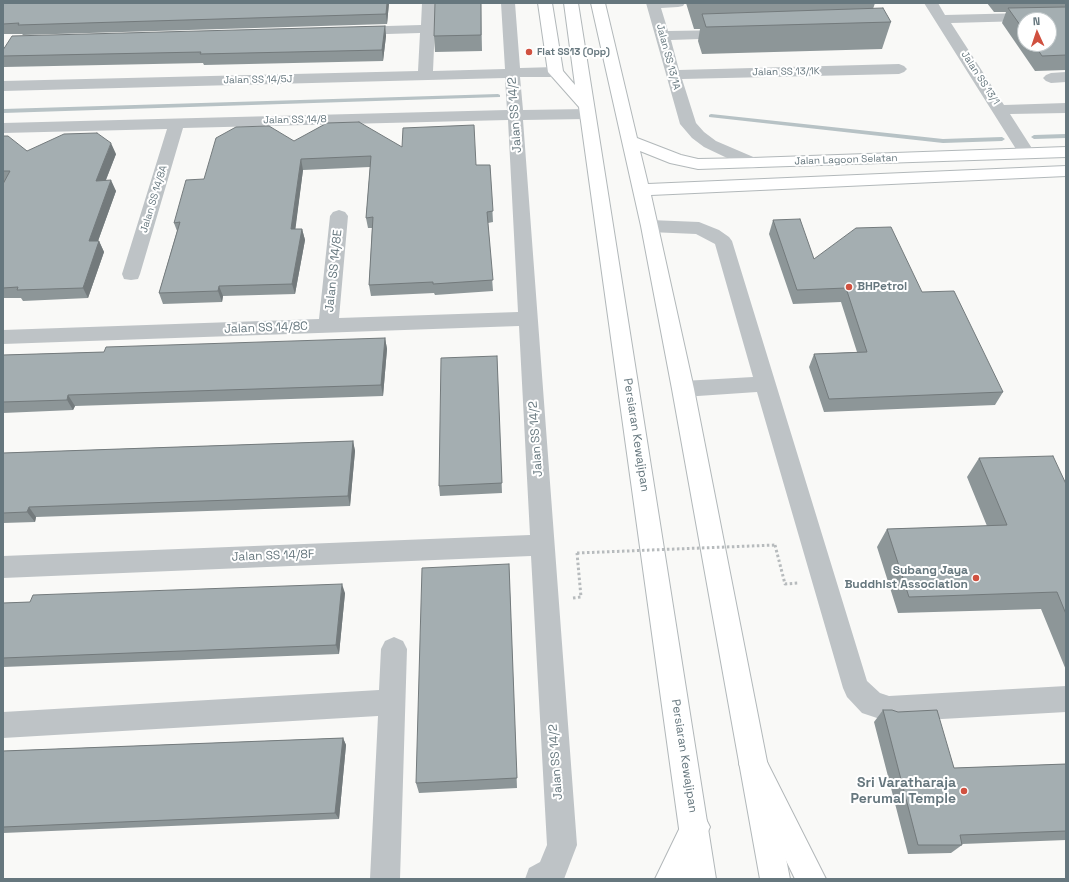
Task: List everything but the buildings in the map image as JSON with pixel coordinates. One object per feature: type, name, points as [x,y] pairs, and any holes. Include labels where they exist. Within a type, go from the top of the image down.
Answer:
[{"type":"main road","points":[[545,3],[556,72],[587,111]]},
{"type":"main road","name":"Persiaran Kewajipan","points":[[571,3],[702,879]]},
{"type":"main road","points":[[598,3],[650,226],[683,389],[772,866]]},
{"type":"main road","points":[[605,36],[613,3]]},
{"type":"main road","name":"Jalan Lagoon Selatan","points":[[629,141],[676,159],[698,164],[1066,152]]},
{"type":"main road","name":"Jalan Lagoon Selatan","points":[[641,190],[1066,171]]},
{"type":"main road","points":[[753,764],[811,879]]},
{"type":"main road","points":[[670,879],[695,827]]},
{"type":"street","points":[[425,75],[429,3]]},
{"type":"street","name":"Jalan SS 14/2","points":[[508,3],[562,845],[546,876]]},
{"type":"street","points":[[653,3],[678,3]]},
{"type":"street","name":"Jalan SS 13/1A","points":[[653,3],[688,124],[698,135],[710,144],[752,163]]},
{"type":"street","name":"Jalan SS 13/1","points":[[932,3],[1027,153]]},
{"type":"street","points":[[969,3],[980,18]]},
{"type":"street","points":[[942,19],[1066,16]]},
{"type":"street","points":[[342,31],[428,29]]},
{"type":"street","points":[[662,36],[740,33]]},
{"type":"street","name":"Jalan SS 13/1K","points":[[673,75],[899,69]]},
{"type":"street","name":"Jalan SS 14/5J","points":[[3,86],[556,72]]},
{"type":"street","points":[[1000,110],[1066,108]]},
{"type":"street","name":"Jalan SS 14/8","points":[[3,128],[515,115],[587,111]]},
{"type":"street","name":"Jalan SS 14/8A","points":[[130,274],[176,123]]},
{"type":"street","name":"Jalan SS 14/8E","points":[[328,326],[340,216]]},
{"type":"street","points":[[650,226],[699,228],[714,234],[723,241],[856,688],[872,704],[889,709],[1066,699]]},
{"type":"street","name":"Jalan SS 14/8C","points":[[3,337],[528,319]]},
{"type":"street","points":[[683,389],[765,384]]},
{"type":"street","name":"Jalan SS 14/8F","points":[[3,566],[543,545]]},
{"type":"street","points":[[386,879],[394,648]]},
{"type":"street","points":[[3,725],[392,702]]},
{"type":"path","points":[[577,553],[775,544],[785,584],[824,582]]},
{"type":"waterway","points":[[3,111],[498,96]]},
{"type":"waterway","points":[[711,116],[943,141],[1002,139]]},
{"type":"waterway","points":[[1034,137],[1066,136]]},
{"type":"place","name":"Flat SS13 (Opp)","points":[[529,52]]},
{"type":"place","name":"BHPetrol","points":[[849,287]]},
{"type":"place","name":"Subang Jaya Buddhist Association","points":[[976,578]]},
{"type":"place","name":"Sri Varatharaja Perumal Temple","points":[[964,791]]}]
